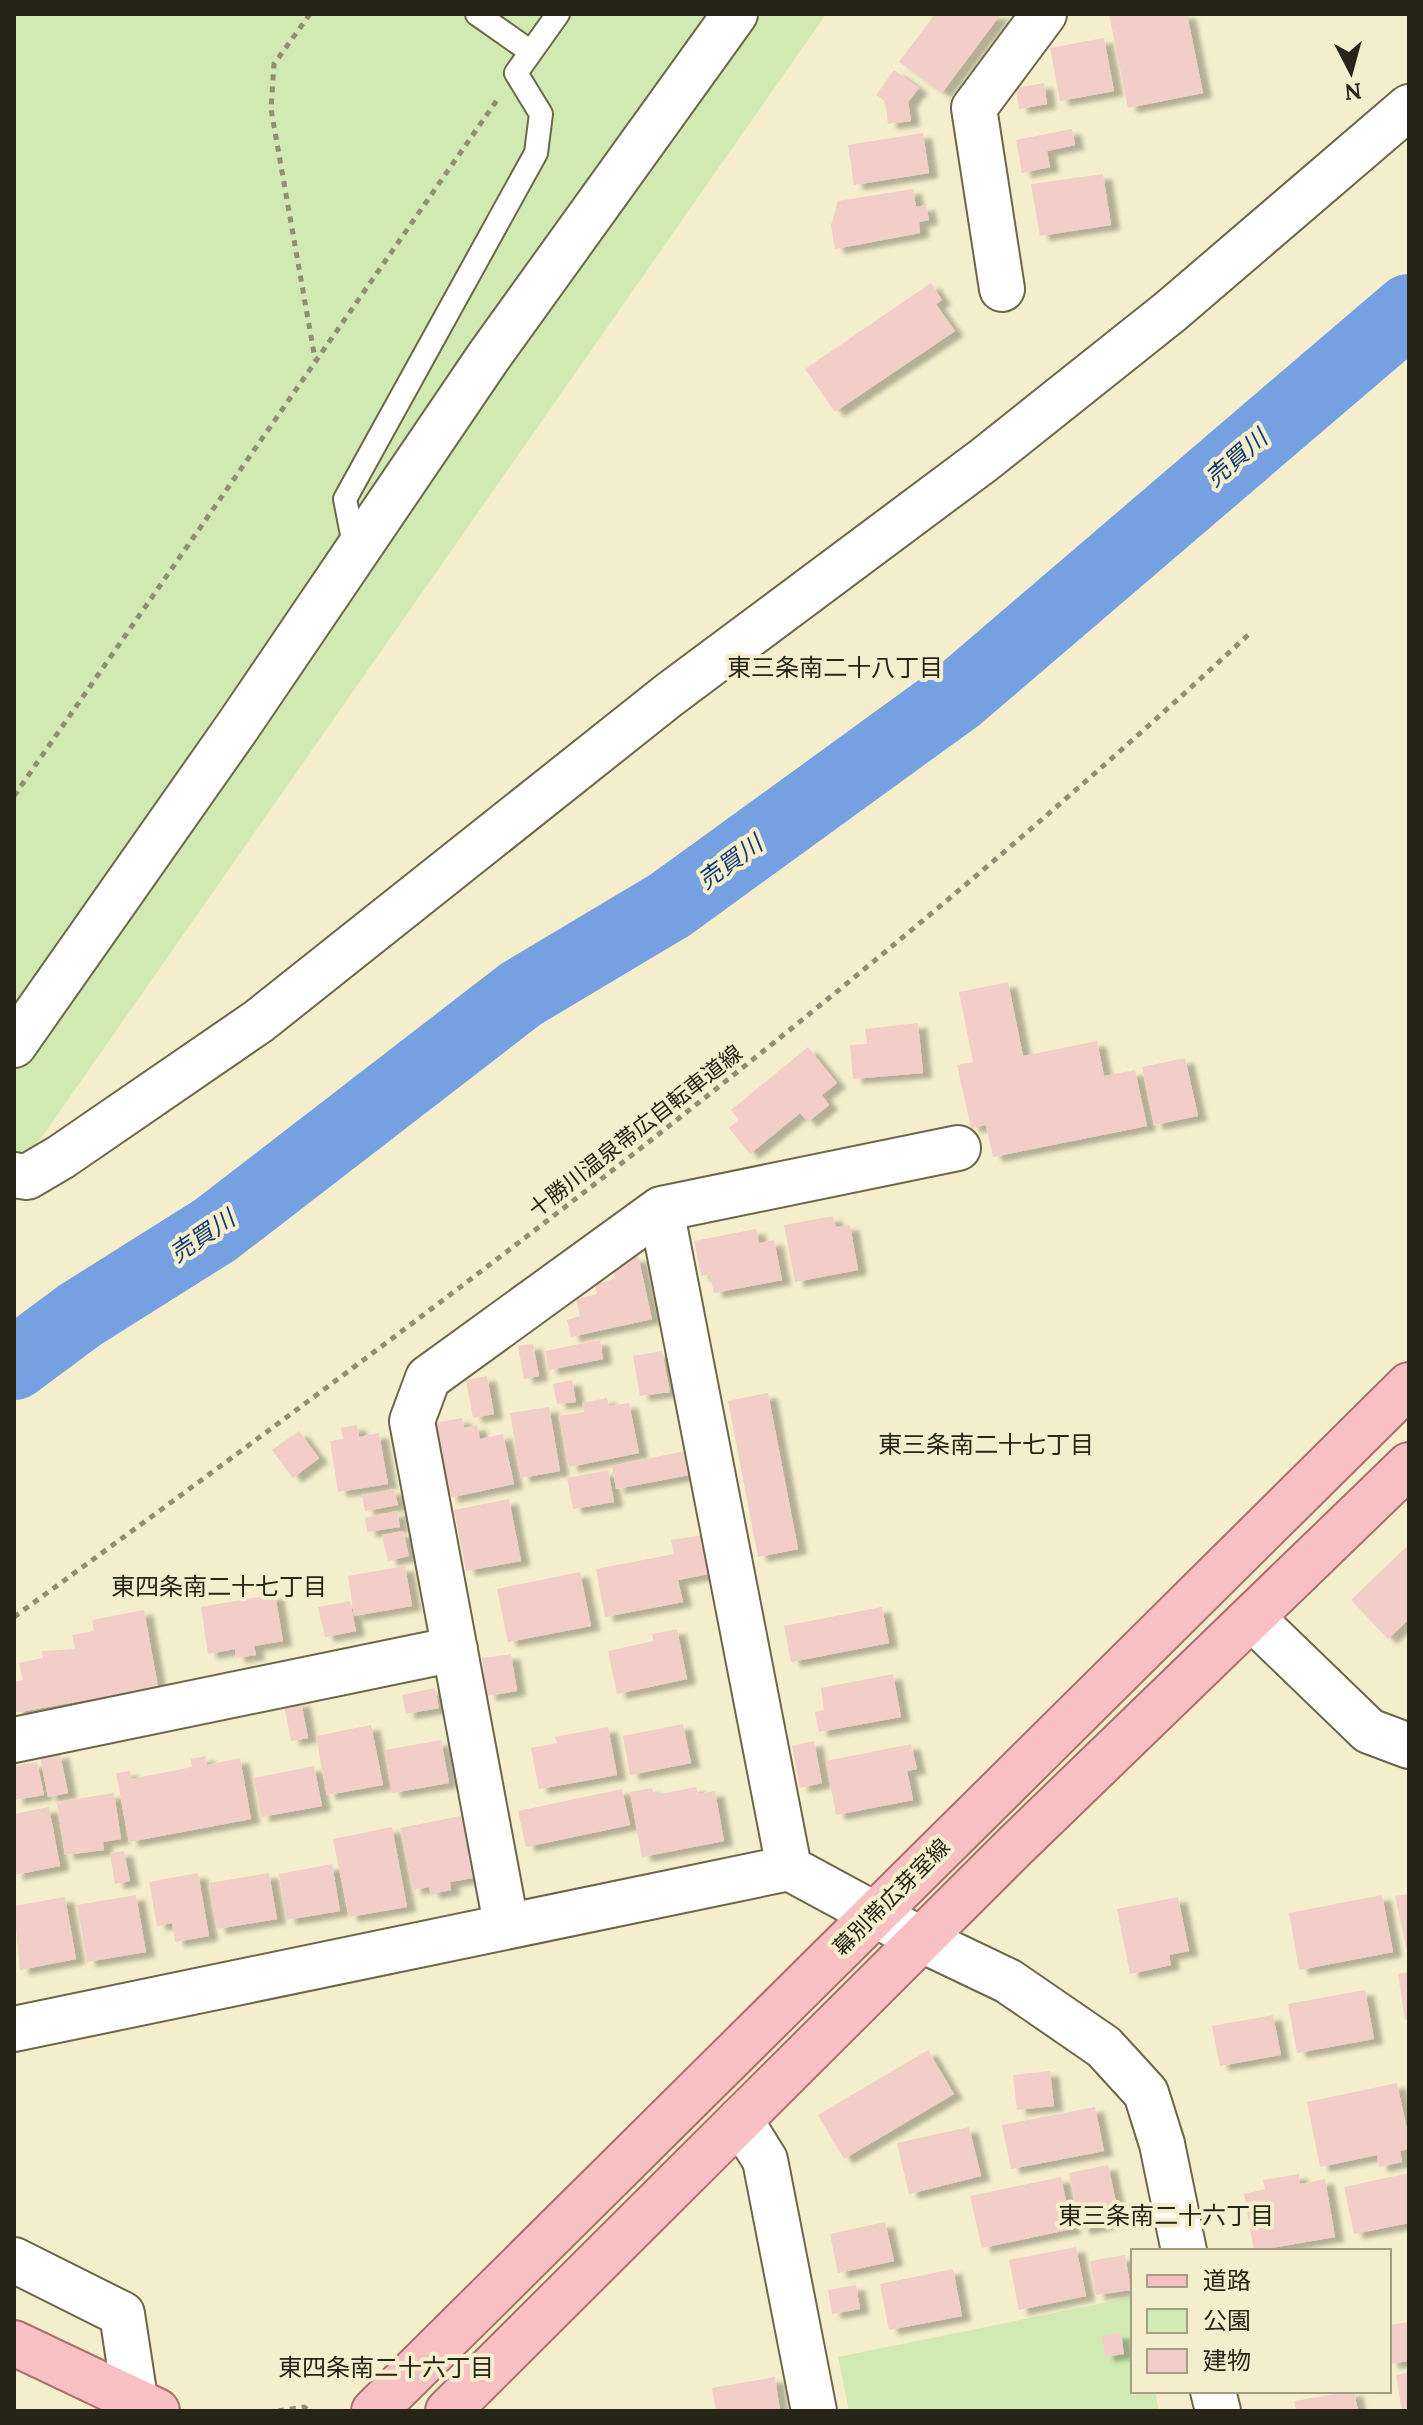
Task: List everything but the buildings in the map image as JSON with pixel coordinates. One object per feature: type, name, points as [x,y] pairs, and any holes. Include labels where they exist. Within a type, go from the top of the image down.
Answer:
[{"type":"main road","name":"幕別帯広芽室線","points":[[374,2411],[1409,1385]]},
{"type":"main road","points":[[448,2411],[922,1940],[1409,1465]]},
{"type":"main road","points":[[14,2343],[146,2405]]},
{"type":"street","points":[[14,1045],[489,356],[735,14]]},
{"type":"street","points":[[1002,289],[974,108],[1044,14]]},
{"type":"street","points":[[14,1175],[27,1177],[61,1157],[259,1021],[669,695],[984,460],[1121,351],[1409,107]]},
{"type":"street","points":[[506,1924],[412,1421],[428,1378],[661,1209],[958,1148]]},
{"type":"street","points":[[661,1209],[789,1868]]},
{"type":"street","points":[[1252,1618],[1369,1731],[1409,1746]]},
{"type":"street","points":[[14,1740],[455,1649]]},
{"type":"street","points":[[14,2029],[506,1924],[789,1868],[1020,1989],[1104,2047],[1146,2093],[1162,2144],[1184,2249]]},
{"type":"street","points":[[740,2120],[765,2160],[814,2411]]},
{"type":"street","points":[[14,2260],[122,2314],[146,2405]]},
{"type":"lane","points":[[477,14],[531,52]]},
{"type":"lane","points":[[356,553],[345,499],[536,153],[541,114],[516,73],[558,14]]},
{"type":"path","points":[[310,14],[274,64],[271,109],[315,360]]},
{"type":"path","points":[[14,796],[516,73]]},
{"type":"path","name":"十勝川温泉帯広自転車道線","points":[[14,1617],[345,1376],[719,1088],[1101,771],[1248,635]]},
{"type":"path","points":[[278,2411],[304,2407],[309,2411]]},
{"type":"green space","points":[[14,14],[826,14],[14,1177]]},
{"type":"green space","points":[[1131,2297],[1131,2393],[1155,2393],[1159,2411],[849,2411],[838,2357]]},
{"type":"waterway","name":"売買川","points":[[14,1364],[80,1315],[215,1230],[521,994],[670,905],[958,696],[1409,310]]},
{"type":"district","name":"東三条南二十八丁目","points":[[835,667]]},
{"type":"district","name":"東三条南二十七丁目","points":[[986,1444]]},
{"type":"district","name":"東四条南二十七丁目","points":[[219,1586]]},
{"type":"district","name":"東三条南二十六丁目","points":[[1166,2215]]},
{"type":"district","name":"東四条南二十六丁目","points":[[386,2367]]}]
